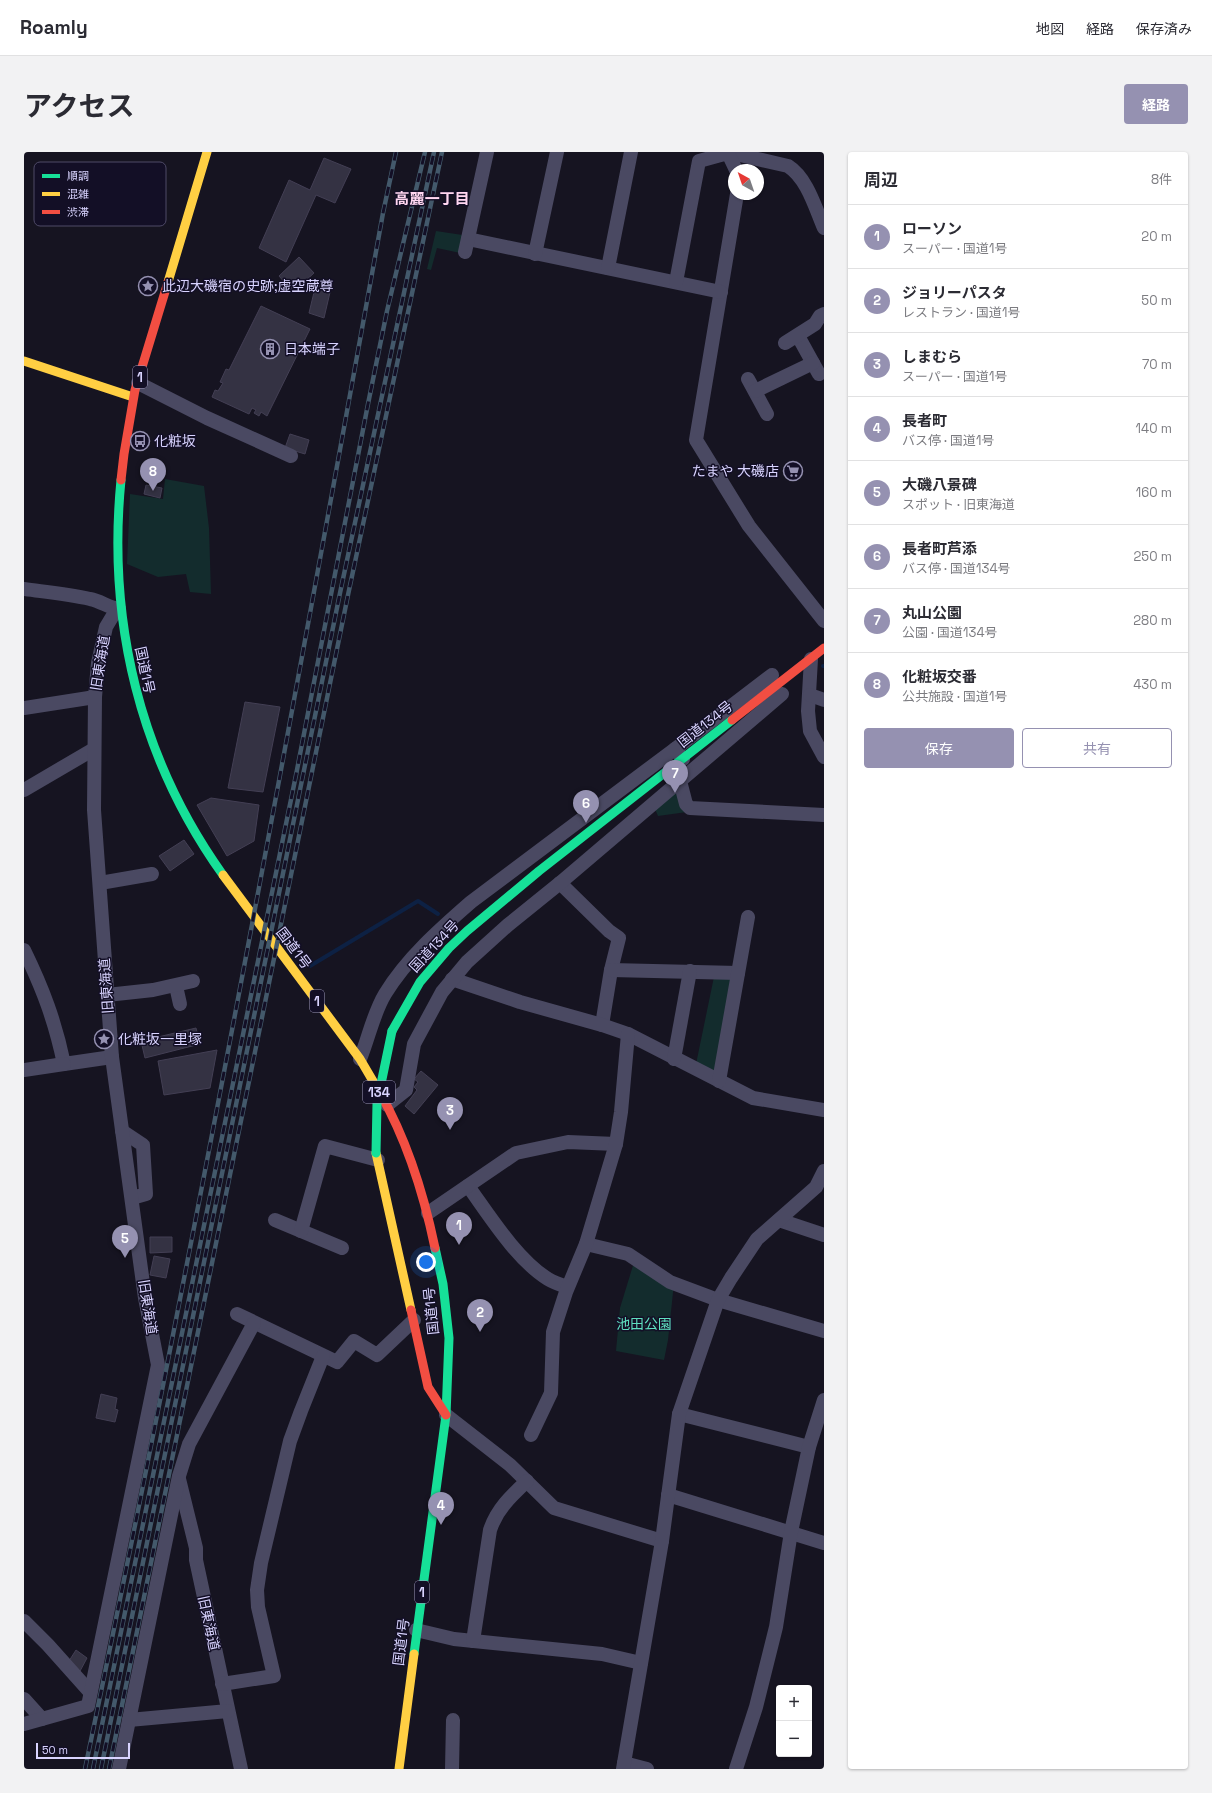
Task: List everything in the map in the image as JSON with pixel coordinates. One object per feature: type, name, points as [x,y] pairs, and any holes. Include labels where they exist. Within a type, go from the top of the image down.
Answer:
[{"type":"main road","name":"国道1号","points":[[206,152],[190,225],[133,397],[121,476],[117,518],[119,610],[129,669],[145,727],[184,814],[230,885],[360,1059],[387,1105],[411,1159],[428,1213],[443,1284],[449,1338],[446,1414],[416,1630],[399,1769]]},
{"type":"main road","points":[[24,361],[133,397]]},
{"type":"main road","name":"国道134号","points":[[446,1414],[428,1387],[377,1157],[377,1103],[392,1031],[420,982],[449,948],[467,931],[679,754],[810,664],[824,648]]},
{"type":"street","points":[[487,152],[466,246],[536,254],[721,292]]},
{"type":"street","points":[[536,254],[557,152]]},
{"type":"street","points":[[608,268],[631,152]]},
{"type":"street","points":[[676,282],[699,161],[728,152],[788,166],[796,170],[824,228]]},
{"type":"street","points":[[728,152],[733,164]]},
{"type":"street","points":[[736,200],[696,440],[750,526],[824,621]]},
{"type":"street","points":[[785,343],[798,336],[824,314]]},
{"type":"street","points":[[755,391],[816,368],[798,336]]},
{"type":"street","points":[[748,379],[767,414]]},
{"type":"street","points":[[138,383],[207,418],[291,456]]},
{"type":"street","points":[[24,589],[91,599],[106,604],[110,608],[119,610]]},
{"type":"street","name":"旧東海道","points":[[90,1692],[158,1365],[145,1298],[112,1057],[94,810],[95,697],[98,663],[106,626],[119,610]]},
{"type":"street","points":[[360,1059],[370,1026],[385,994],[402,970],[445,926],[477,898],[679,754],[824,636]]},
{"type":"street","points":[[810,664],[810,695],[808,711],[810,731],[824,757]]},
{"type":"street","points":[[387,1105],[406,1090],[414,1044],[442,992],[467,962],[508,925],[680,781],[810,664]]},
{"type":"street","points":[[810,695],[824,700]]},
{"type":"street","points":[[24,708],[95,697]]},
{"type":"street","points":[[24,790],[94,750]]},
{"type":"street","points":[[680,781],[686,804],[690,808],[824,814]]},
{"type":"street","points":[[100,883],[152,874]]},
{"type":"street","points":[[560,883],[609,931],[619,938],[602,1025]]},
{"type":"street","points":[[719,1081],[748,917]]},
{"type":"street","points":[[24,950],[39,981],[57,1029],[64,1064]]},
{"type":"street","points":[[612,970],[738,973]]},
{"type":"street","points":[[674,1059],[690,971]]},
{"type":"street","points":[[452,979],[520,1002],[602,1025],[628,1034],[674,1059],[753,1098],[824,1110]]},
{"type":"street","points":[[107,995],[176,986],[193,982]]},
{"type":"street","points":[[176,986],[180,1004]]},
{"type":"street","points":[[531,1435],[551,1393],[553,1332],[567,1288],[586,1244],[616,1144],[621,1112],[628,1034]]},
{"type":"street","points":[[24,1070],[112,1057]]},
{"type":"street","points":[[123,1137],[143,1145],[145,1156],[146,1194],[132,1198]]},
{"type":"street","points":[[428,1213],[516,1153],[568,1142],[616,1144]]},
{"type":"street","points":[[301,1231],[325,1146],[377,1157]]},
{"type":"street","points":[[647,1769],[624,1766],[662,1541],[679,1414],[718,1300],[757,1239],[816,1187],[824,1171]]},
{"type":"street","points":[[468,1186],[496,1224],[533,1267],[548,1279],[567,1288]]},
{"type":"street","points":[[275,1220],[342,1248]]},
{"type":"street","points":[[779,1220],[824,1235]]},
{"type":"street","points":[[586,1244],[628,1254],[670,1282],[718,1300],[824,1331]]},
{"type":"street","points":[[237,1314],[337,1362],[354,1341],[377,1355],[414,1320]]},
{"type":"street","points":[[119,1769],[179,1476],[189,1444],[254,1323]]},
{"type":"street","points":[[222,1684],[274,1676],[258,1607],[257,1590],[261,1563],[290,1441],[323,1356]]},
{"type":"street","points":[[736,1769],[756,1707],[776,1627],[791,1532],[809,1447],[824,1400]]},
{"type":"street","points":[[446,1414],[510,1465],[554,1508],[662,1541]]},
{"type":"street","points":[[679,1414],[809,1447]]},
{"type":"street","name":"旧東海道","points":[[179,1476],[196,1548],[196,1560],[241,1769]]},
{"type":"street","points":[[472,1641],[490,1530],[495,1516],[505,1502],[527,1481]]},
{"type":"street","points":[[668,1495],[824,1543]]},
{"type":"street","points":[[24,1621],[48,1645],[90,1692],[88,1706],[24,1724]]},
{"type":"street","points":[[416,1630],[454,1639],[602,1654],[641,1663]]},
{"type":"street","points":[[24,1699],[42,1719]]},
{"type":"street","points":[[129,1720],[228,1711]]},
{"type":"street","points":[[452,1769],[453,1720]]},
{"type":"green space","points":[[436,231],[469,236],[465,254],[437,248],[431,270],[427,269]]},
{"type":"green space","points":[[165,479],[204,486],[209,528],[211,594],[190,592],[186,574],[158,577],[127,564],[130,494],[163,499]]},
{"type":"green space","points":[[680,781],[687,812],[658,816],[653,804]]},
{"type":"green space","points":[[715,972],[738,973],[719,1081],[695,1069]]},
{"type":"green space","name":"池田公園","points":[[635,1259],[674,1283],[668,1340],[664,1360],[616,1351],[620,1308]]},
{"type":"building","points":[[324,158],[351,169],[335,203],[316,195],[286,262],[259,248],[289,180],[310,190]]},
{"type":"building","points":[[299,257],[314,273],[293,292],[279,276]]},
{"type":"building","points":[[316,284],[331,288],[324,318],[309,313]]},
{"type":"building","name":"日本端子","points":[[261,306],[310,329],[267,416],[261,412],[259,416],[254,413],[256,410],[252,408],[249,414],[212,397],[215,390],[218,391],[223,383],[220,382],[226,369],[229,370]]},
{"type":"building","points":[[290,434],[309,440],[305,454],[285,448]]},
{"type":"building","points":[[146,485],[162,488],[160,498],[144,494]]},
{"type":"building","points":[[245,702],[280,707],[263,792],[228,788]]},
{"type":"building","points":[[211,798],[259,805],[254,841],[227,856],[197,805]]},
{"type":"building","points":[[184,840],[194,854],[170,871],[159,856]]},
{"type":"building","points":[[196,1028],[200,1044],[145,1058],[141,1041]]},
{"type":"building","points":[[217,1050],[210,1088],[164,1095],[158,1061]]},
{"type":"building","points":[[421,1071],[438,1085],[414,1114],[405,1106],[417,1090],[414,1087],[418,1082],[414,1079]]},
{"type":"building","points":[[150,1237],[172,1237],[172,1252],[150,1253]]},
{"type":"building","points":[[154,1256],[170,1259],[166,1278],[150,1275]]},
{"type":"building","points":[[101,1394],[117,1398],[115,1409],[118,1410],[115,1422],[96,1418]]},
{"type":"building","points":[[76,1650],[87,1658],[79,1673],[69,1661]]},
{"type":"waterway","points":[[310,966],[418,901],[438,914]]},
{"type":"railway","points":[[85,1769],[202,1187],[276,798],[383,213],[396,152]]},
{"type":"railway","points":[[93,1769],[296,775],[387,311],[425,152]]},
{"type":"railway","points":[[101,1769],[340,593],[434,152]]},
{"type":"railway","points":[[109,1769],[348,595],[442,152]]},
{"type":"traffic: fast","points":[[121,480],[118,533],[119,585],[125,637],[136,687],[151,736],[170,784],[194,831],[223,875]]},
{"type":"traffic: fast","points":[[392,1031],[420,982],[449,948],[467,931],[539,871],[732,720]]},
{"type":"traffic: fast","points":[[376,1153],[377,1103],[392,1031]]},
{"type":"traffic: fast","points":[[414,1654],[446,1415],[449,1338],[443,1284],[435,1248]]},
{"type":"traffic: slow","points":[[168,282],[207,152]]},
{"type":"traffic: slow","points":[[24,361],[133,397]]},
{"type":"traffic: slow","points":[[223,875],[360,1059],[380,1093]]},
{"type":"traffic: slow","points":[[376,1153],[411,1310]]},
{"type":"traffic: slow","points":[[399,1769],[414,1654]]},
{"type":"traffic: jam","points":[[121,480],[135,390],[168,282]]},
{"type":"traffic: jam","points":[[732,720],[824,648]]},
{"type":"traffic: jam","points":[[380,1093],[390,1111],[414,1168],[426,1208],[435,1248]]},
{"type":"traffic: jam","points":[[411,1310],[428,1387],[446,1415]]},
{"type":"place","name":"此辺大磯宿の史跡;虚空蔵尊","points":[[148,286]]},
{"type":"place","name":"日本端子","points":[[270,349]]},
{"type":"place","name":"化粧坂","points":[[140,441]]},
{"type":"place","name":"たまや 大磯店","points":[[793,471]]},
{"type":"place","name":"化粧坂交番","points":[[153,491]]},
{"type":"place","name":"丸山公園","points":[[675,793]]},
{"type":"place","name":"長者町芦添","points":[[586,823]]},
{"type":"place","name":"化粧坂一里塚","points":[[104,1039]]},
{"type":"place","name":"しまむら","points":[[450,1130]]},
{"type":"place","name":"ローソン","points":[[459,1245]]},
{"type":"place","name":"大磯八景碑","points":[[125,1258]]},
{"type":"place","name":"ジョリーパスタ","points":[[480,1332]]},
{"type":"place","name":"長者町","points":[[441,1525]]},
{"type":"district","name":"高麗一丁目","points":[[432,199]]}]
